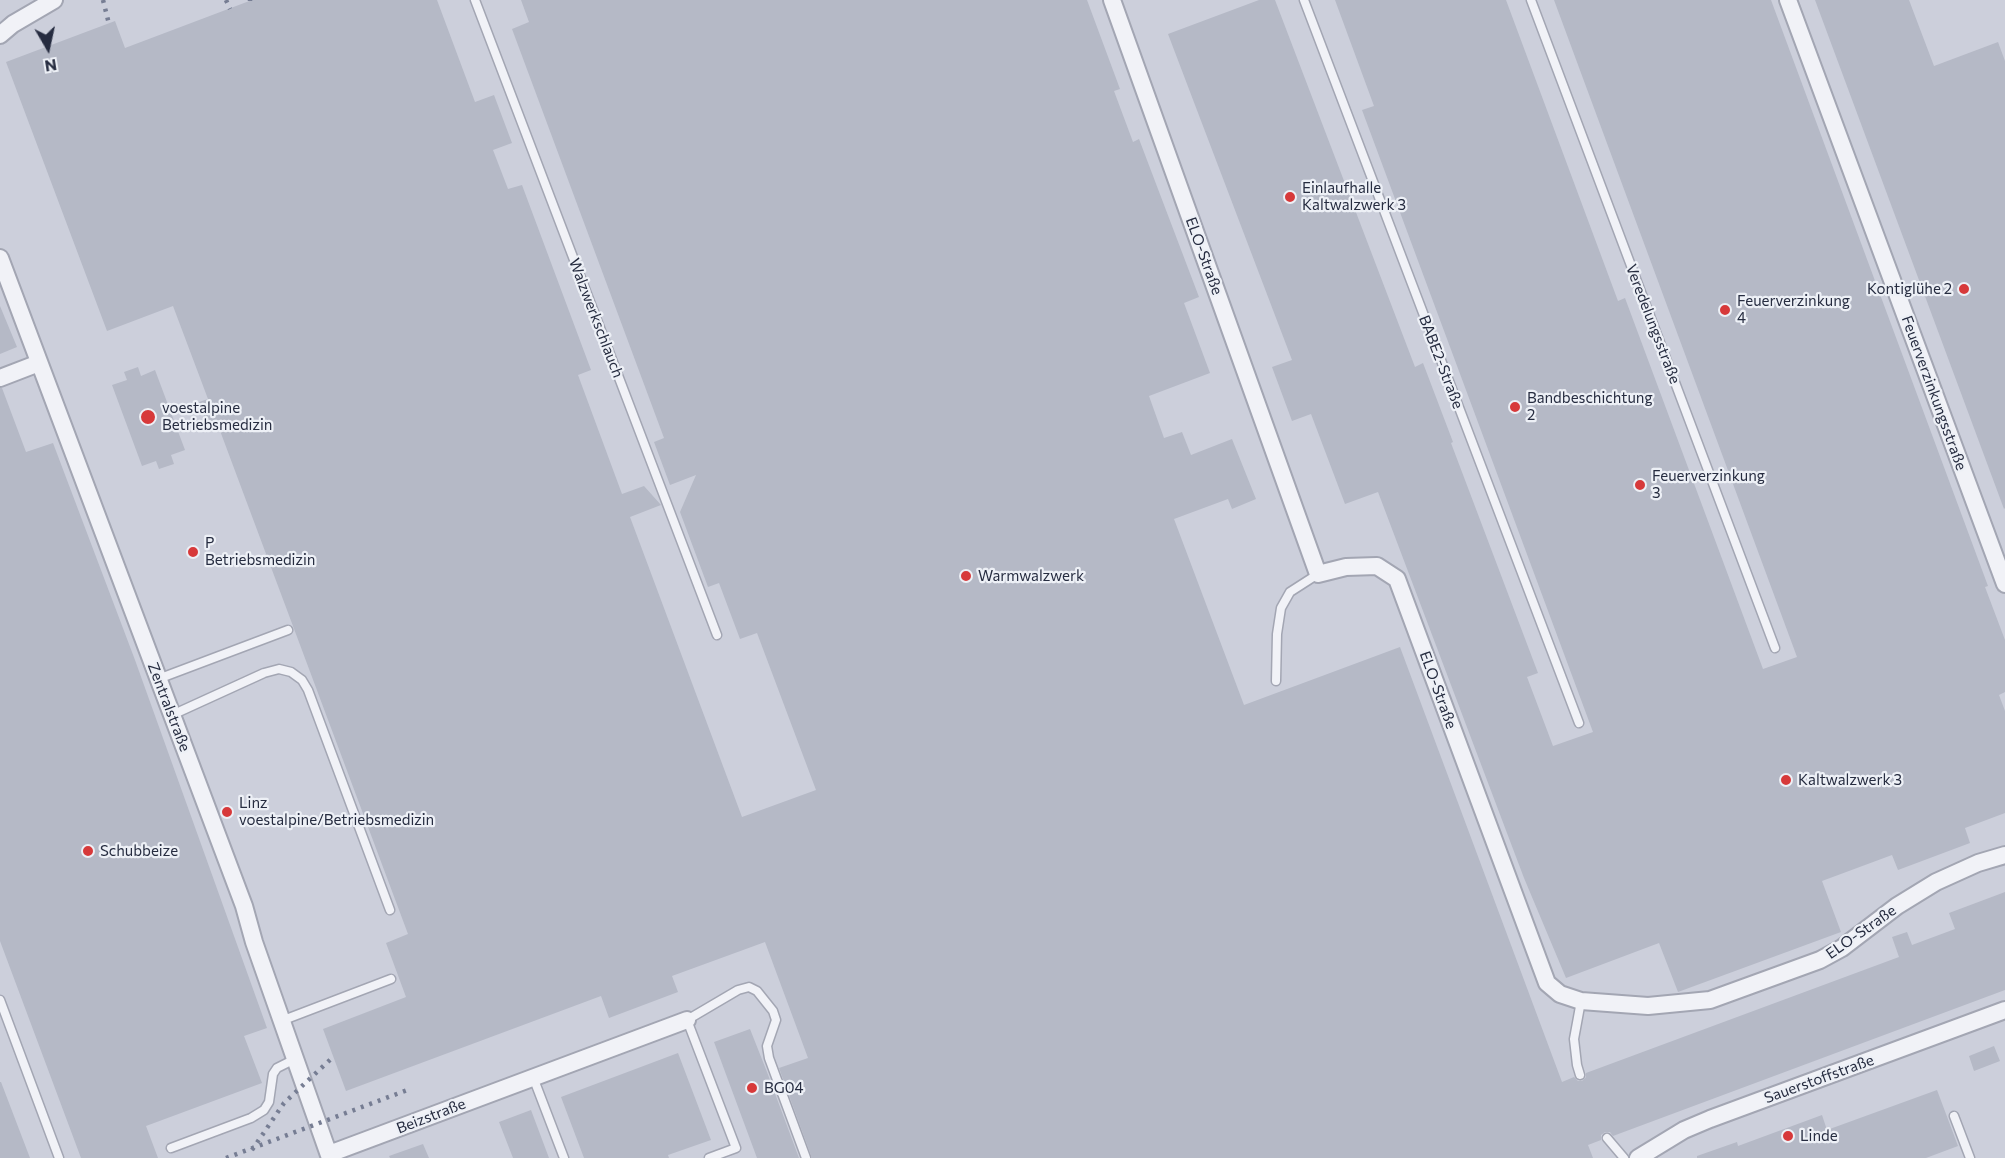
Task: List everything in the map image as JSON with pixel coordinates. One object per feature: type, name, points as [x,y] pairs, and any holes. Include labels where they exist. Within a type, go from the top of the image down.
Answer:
[{"type":"street","points":[[0,35],[21,18],[54,0]]},
{"type":"street","name":"ELO-Straße","points":[[1112,0],[1318,574],[1346,567],[1377,566],[1396,579],[1547,983],[1560,994],[1581,1001],[1648,1005],[1710,1000],[1820,960],[1842,948],[1897,906],[1936,882],[1978,863],[2005,855]]},
{"type":"street","name":"Feuerverzinkungsstraße","points":[[1788,0],[2005,584]]},
{"type":"street","name":"Zentralstraße","points":[[0,258],[244,906],[281,1021],[330,1156]]},
{"type":"street","points":[[0,378],[39,363]]},
{"type":"street","name":"Sauerstoffstraße","points":[[1638,1158],[1684,1130],[1710,1119],[2005,1010]]},
{"type":"street","name":"Beizstraße","points":[[330,1156],[687,1020]]},
{"type":"lane","name":"Walzwerkschlauch","points":[[475,0],[717,635]]},
{"type":"lane","name":"BABE2-Straße","points":[[1304,0],[1579,723]]},
{"type":"lane","name":"Veredelungsstraße","points":[[1531,0],[1775,648]]},
{"type":"lane","points":[[1276,681],[1277,634],[1281,608],[1290,592],[1318,574]]},
{"type":"lane","points":[[158,679],[288,630]]},
{"type":"lane","points":[[172,715],[264,673],[279,669],[291,672],[302,680],[308,690],[390,910]]},
{"type":"lane","points":[[281,1021],[391,979]]},
{"type":"lane","name":"Beizstraße","points":[[687,1020],[738,990],[749,987],[757,991],[765,1000],[776,1020],[767,1046],[769,1058],[806,1158]]},
{"type":"lane","points":[[0,1000],[59,1158]]},
{"type":"lane","points":[[1580,1075],[1574,1039],[1581,1001]]},
{"type":"lane","points":[[687,1020],[736,1148],[709,1158]]},
{"type":"lane","points":[[171,1148],[251,1118],[264,1110],[269,1102],[273,1074],[277,1068],[295,1059]]},
{"type":"lane","points":[[533,1077],[564,1158]]},
{"type":"lane","points":[[1954,1116],[1970,1158]]},
{"type":"lane","points":[[1607,1138],[1624,1158]]},
{"type":"shaded area","points":[[0,0],[2005,0],[2005,1158],[0,1158]]},
{"type":"building","name":"Warmwalzwerk","points":[[252,0],[437,0],[475,102],[494,95],[512,143],[493,150],[508,189],[522,185],[591,370],[578,375],[622,494],[644,486],[661,505],[630,517],[742,817],[816,790],[757,633],[740,639],[719,583],[708,587],[680,512],[696,475],[670,485],[654,442],[664,438],[512,29],[529,22],[521,0],[1087,0],[1120,89],[1114,91],[1133,142],[1139,139],[1199,297],[1184,303],[1210,373],[1149,396],[1164,438],[1182,432],[1191,455],[1232,439],[1256,499],[1232,509],[1228,499],[1174,519],[1244,705],[1400,647],[1562,1082],[1574,1077],[1582,1081],[1586,1073],[1899,957],[1892,937],[1907,932],[1912,945],[1955,929],[1949,913],[2005,892],[2005,990],[1613,1136],[1610,1132],[1605,1132],[1601,1135],[1601,1140],[1588,1145],[1593,1158],[812,1158],[779,1068],[808,1058],[765,942],[672,976],[678,992],[609,1018],[601,996],[346,1091],[323,1029],[406,997],[386,943],[408,934],[219,428],[210,432],[199,402],[208,399],[173,306],[107,331],[6,62],[115,21],[125,48]]},
{"type":"building","points":[[1259,0],[1275,0],[1415,367],[1423,363],[1538,673],[1527,677],[1553,746],[1593,732],[1362,110],[1374,106],[1335,0],[1506,0],[1618,301],[1625,298],[1763,669],[1797,657],[1554,0],[1771,0],[1988,586],[1985,587],[2005,640],[2005,692],[1999,695],[2005,711],[2005,813],[1965,828],[1970,843],[1898,870],[1892,855],[1822,881],[1841,932],[1678,992],[1659,943],[1566,978],[1524,878],[1378,492],[1345,504],[1311,414],[1292,421],[1272,367],[1292,360],[1168,34]]},
{"type":"building","name":"Kontiglühe 2","points":[[1815,0],[1909,0],[1934,66],[1998,42],[2005,61],[2004,509]]},
{"type":"building","points":[[0,306],[17,347],[0,354]]},
{"type":"building","name":"voestalpine Betriebsmedizin","points":[[138,367],[141,376],[155,370],[185,450],[171,455],[174,464],[159,469],[156,461],[142,466],[112,385],[127,380],[124,372]]},
{"type":"building","name":"Schubbeize","points":[[0,388],[2,388],[26,452],[53,443],[135,660],[267,1028],[244,1036],[262,1083],[146,1126],[158,1158],[81,1158],[0,941]]},
{"type":"building","name":"BG04","points":[[750,1029],[799,1158],[757,1158],[714,1042]]},
{"type":"building","points":[[1994,1046],[2000,1061],[1974,1071],[1969,1056]]},
{"type":"building","points":[[678,1053],[711,1140],[668,1155],[669,1158],[584,1158],[561,1097]]},
{"type":"building","points":[[1,1082],[30,1158],[0,1158]]},
{"type":"building","points":[[1937,1090],[1958,1146],[1926,1158],[1697,1158],[1697,1156],[1737,1142],[1738,1146],[1822,1115],[1827,1130]]},
{"type":"building","points":[[531,1110],[549,1158],[513,1158],[499,1122]]},
{"type":"building","points":[[423,1144],[429,1158],[390,1158],[389,1156]]},
{"type":"railway","points":[[103,0],[109,24]]},
{"type":"railway","points":[[226,0],[230,9]]},
{"type":"railway","points":[[252,1150],[284,1103],[333,1057]]},
{"type":"railway","points":[[226,1158],[410,1089]]},
{"type":"place","name":"Einlaufhalle Kaltwalzwerk 3","points":[[1290,197]]},
{"type":"place","name":"Kontiglühe 2","points":[[1964,289]]},
{"type":"place","name":"Feuerverzinkung 4","points":[[1725,310]]},
{"type":"place","name":"Bandbeschichtung 2","points":[[1515,407]]},
{"type":"place","name":"voestalpine Betriebsmedizin","points":[[148,417]]},
{"type":"place","name":"Feuerverzinkung 3","points":[[1640,485]]},
{"type":"place","name":"P Betriebsmedizin","points":[[193,552]]},
{"type":"place","name":"Warmwalzwerk","points":[[966,576]]},
{"type":"place","name":"Kaltwalzwerk 3","points":[[1786,780]]},
{"type":"place","name":"Linz voestalpine/Betriebsmedizin","points":[[227,812]]},
{"type":"place","name":"Schubbeize","points":[[88,851]]},
{"type":"place","name":"BG04","points":[[752,1088]]},
{"type":"place","name":"Linde","points":[[1788,1136]]}]
